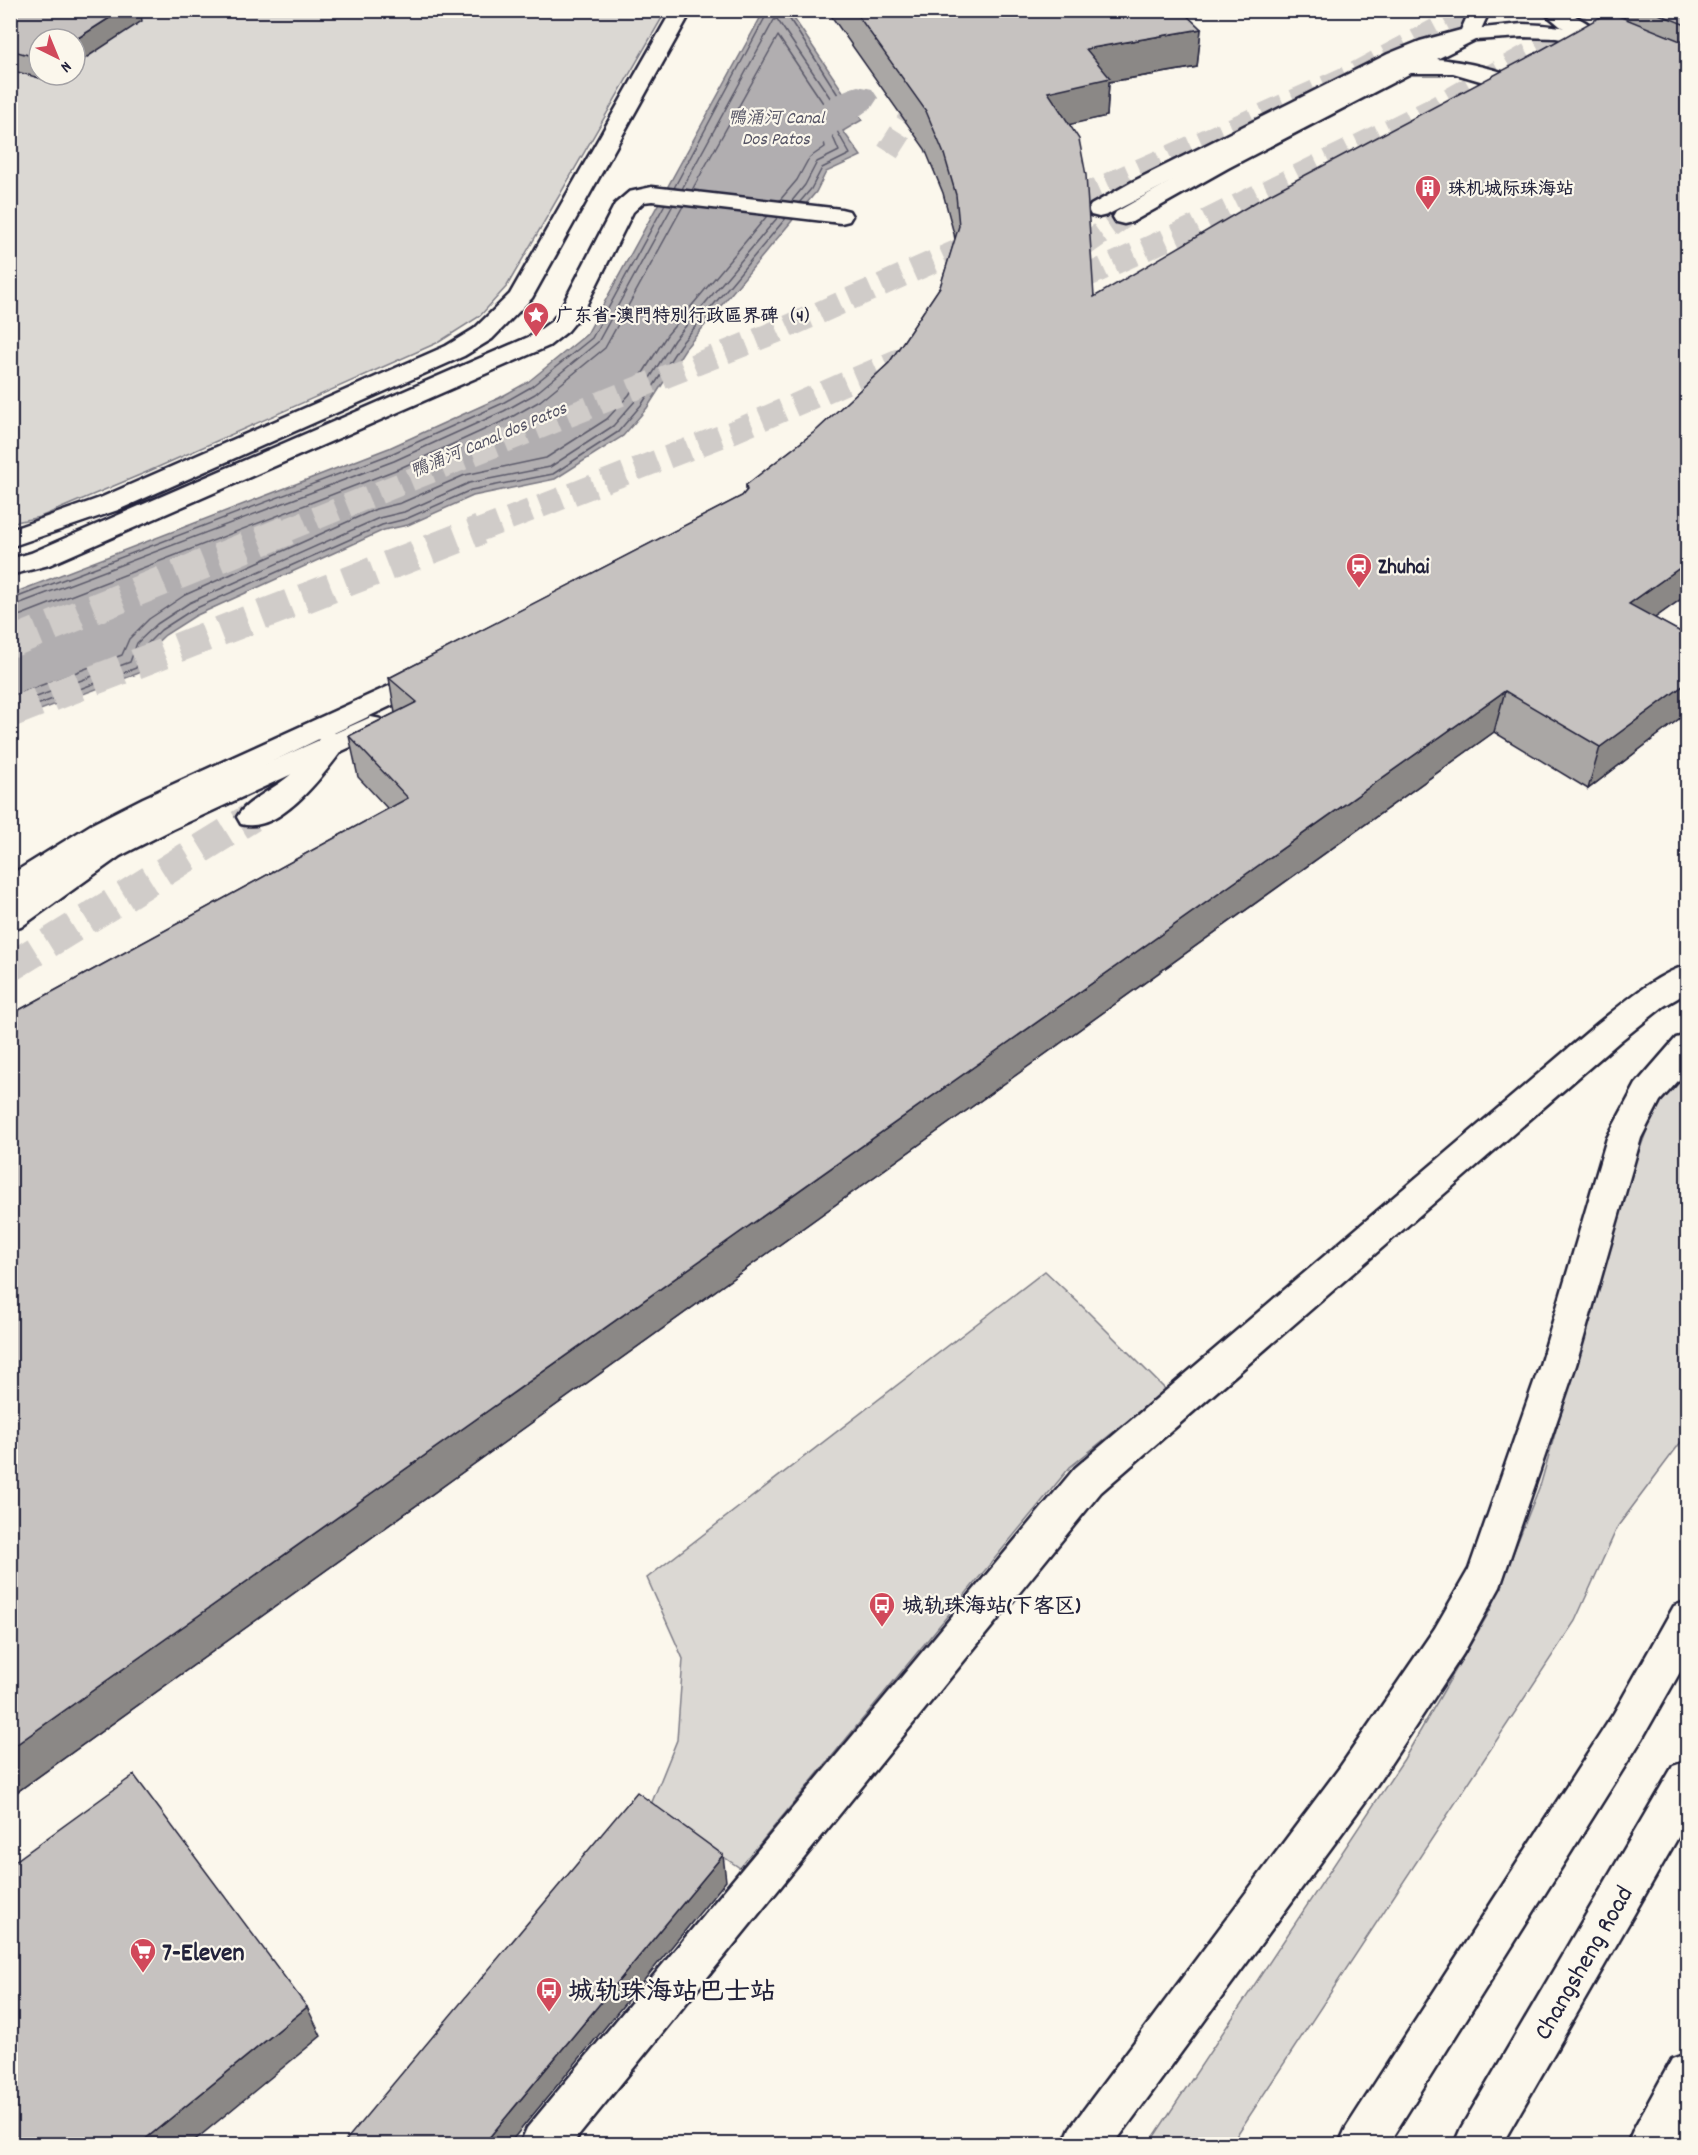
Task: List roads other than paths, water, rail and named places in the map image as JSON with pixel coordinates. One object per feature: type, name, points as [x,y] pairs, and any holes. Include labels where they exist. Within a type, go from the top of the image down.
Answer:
[{"type":"main road","points":[[10,539],[109,504],[455,351],[483,334],[520,298],[682,10]]},
{"type":"main road","points":[[1402,69],[1425,64],[1464,67],[1522,88],[1490,70],[1477,57],[1470,45],[1470,34],[1480,10]]},
{"type":"main road","points":[[1551,10],[1567,22],[1683,87]]},
{"type":"main road","points":[[1100,210],[1150,181],[1395,58],[1427,45],[1470,34],[1517,29],[1572,34],[1607,43]]},
{"type":"main road","points":[[1124,217],[1220,163],[1470,34],[1523,38],[1560,45],[1683,87]]},
{"type":"main road","points":[[10,567],[40,559],[540,341],[560,326],[570,314],[623,209],[637,197],[652,194],[841,216]]},
{"type":"main road","points":[[10,890],[103,831],[144,810],[452,666]]},
{"type":"main road","points":[[10,919],[109,849],[371,726]]},
{"type":"main road","points":[[252,817],[303,781],[333,742]]},
{"type":"main road","points":[[543,2145],[637,2027],[1088,1480],[1608,1033],[1653,998],[1688,976]]},
{"type":"main road","points":[[1086,2145],[1355,1781],[1449,1641],[1486,1575],[1558,1365],[1624,1138],[1648,1093],[1688,1047]]},
{"type":"main road","points":[[1362,2145],[1628,1726],[1688,1619]]},
{"type":"main road","name":"Changsheng Road","points":[[1477,2145],[1688,1780]]},
{"type":"main road","points":[[1650,2145],[1688,2075]]},
{"type":"water","name":"鴨涌河 Canal Dos Patos","points":[[764,11],[789,11],[862,120],[843,131],[861,156],[826,172],[816,192],[685,349],[647,408],[623,436],[555,479],[473,496],[408,525],[384,530],[195,616],[165,635],[146,653],[142,672],[11,721],[11,594],[389,448],[499,398],[528,382],[587,334]]},
{"type":"waterway","name":"鴨涌河 Canal dos Patos","points":[[785,158],[818,126],[858,98]]},
{"type":"tunnel","points":[[888,152],[979,10]]},
{"type":"tunnel","points":[[1046,212],[1352,75],[1473,10]]},
{"type":"tunnel","points":[[1052,292],[1196,226],[1433,109],[1607,10]]},
{"type":"tunnel","points":[[1054,267],[1124,217]]},
{"type":"tunnel","points":[[284,531],[778,331],[991,236]]},
{"type":"tunnel","points":[[477,531],[735,431],[926,348]]},
{"type":"tunnel","points":[[10,643],[288,530]]},
{"type":"tunnel","points":[[10,713],[480,530]]},
{"type":"tunnel","points":[[10,967],[252,817]]},
{"type":"place","name":"珠机城际珠海站","points":[[1428,211]]},
{"type":"place","name":"广东省-澳門特別行政區界碑（4）","points":[[536,338]]},
{"type":"place","name":"Zhuhai","points":[[1359,589]]},
{"type":"place","name":"城轨珠海站(下客区)","points":[[882,1628]]},
{"type":"place","name":"7-Eleven","points":[[143,1974]]},
{"type":"place","name":"城轨珠海站巴士站","points":[[549,2013]]}]
